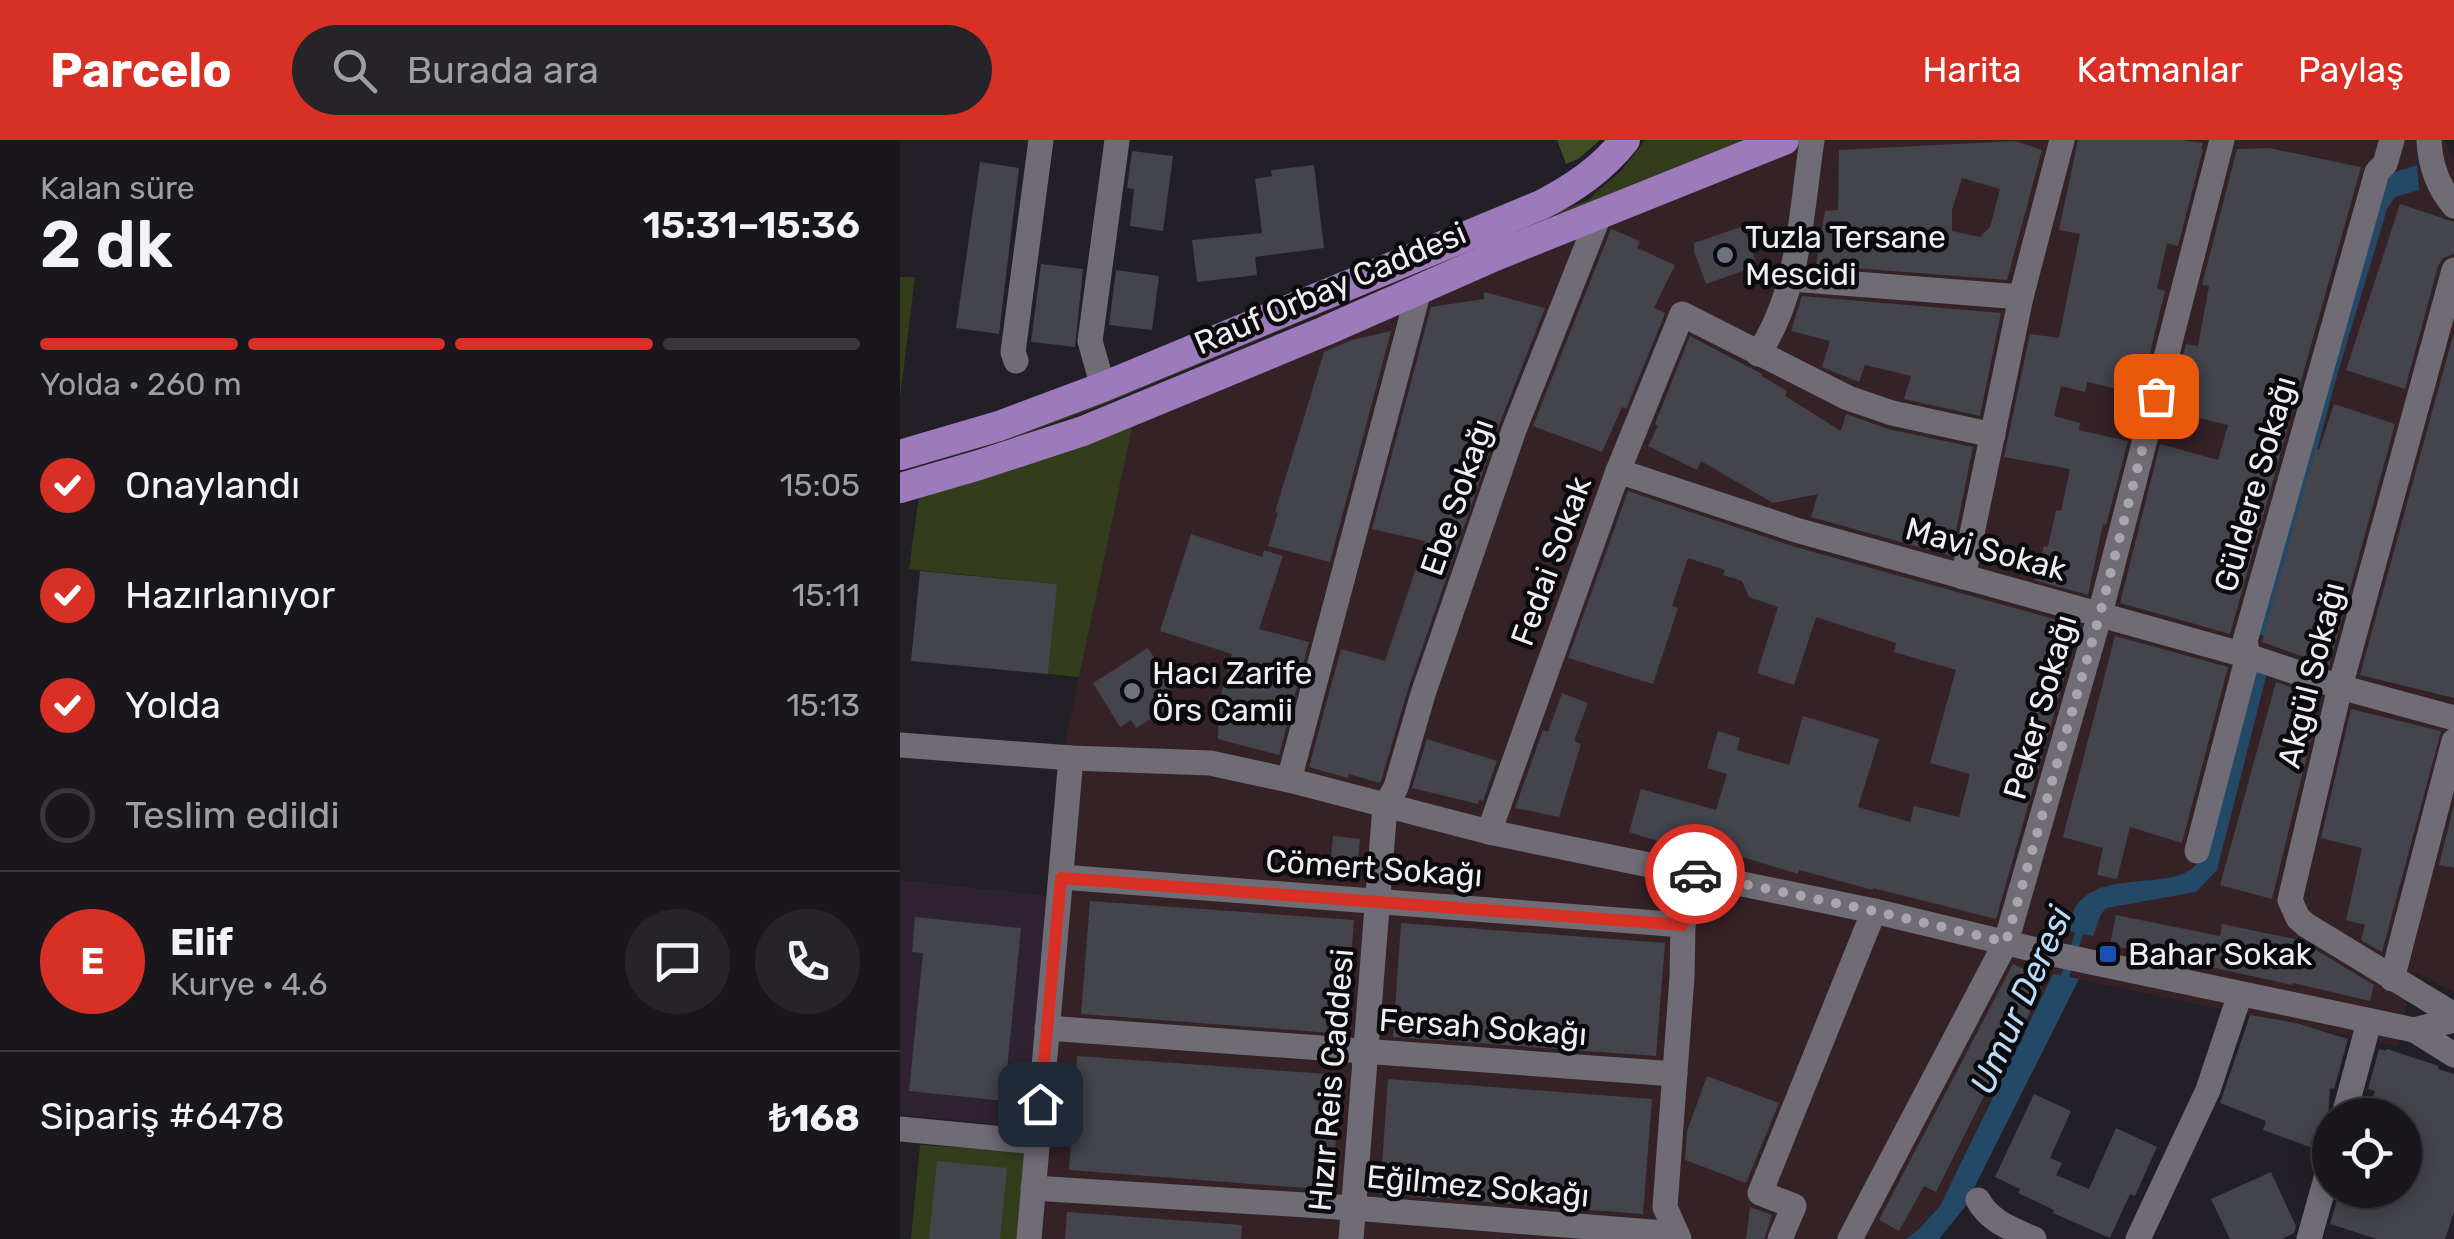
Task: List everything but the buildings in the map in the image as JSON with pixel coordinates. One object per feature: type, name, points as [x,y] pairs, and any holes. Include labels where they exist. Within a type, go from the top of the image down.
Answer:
[{"type":"main road","name":"Rauf Orbay Caddesi","points":[[900,455],[999,426],[1103,388],[1541,205],[1584,180],[1625,140]]},
{"type":"main road","name":"Rauf Orbay Caddesi","points":[[900,488],[1082,430],[1784,140]]},
{"type":"street","points":[[1016,361],[1013,352],[1041,140]]},
{"type":"street","points":[[1103,388],[1090,341],[1118,140]]},
{"type":"street","points":[[1812,140],[1791,279],[1776,324],[1758,354],[1871,407],[1993,435]]},
{"type":"street","points":[[1963,577],[2020,297],[2062,140]]},
{"type":"street","name":"Peker Sokağı","points":[[1850,1239],[2006,942],[2100,614],[2222,140]]},
{"type":"street","name":"Güldere Sokağı","points":[[2197,851],[2248,656],[2245,641],[2377,172],[2386,164],[2392,140]]},
{"type":"street","points":[[2428,140],[2434,172],[2454,206]]},
{"type":"street","name":"Ebe Sokağı","points":[[1386,806],[1396,787],[1423,694],[1514,430],[1600,214]]},
{"type":"street","name":"Akgül Sokağı","points":[[2454,270],[2340,688],[2290,900],[2306,925],[2454,1018]]},
{"type":"street","points":[[1791,279],[2020,297]]},
{"type":"street","points":[[1289,780],[1419,290]]},
{"type":"street","name":"Fedai Sokak","points":[[1489,832],[1618,471],[1682,314],[1758,354]]},
{"type":"street","name":"Mavi Sokak","points":[[1618,471],[1796,530],[2248,656],[2340,688],[2454,718]]},
{"type":"street","points":[[2392,979],[2454,741]]},
{"type":"street","points":[[900,745],[1071,758],[1210,763],[1489,832],[1874,911],[2052,954],[2414,1030],[2454,1055]]},
{"type":"street","points":[[1029,1239],[1071,758]]},
{"type":"street","name":"Hızır Reis Caddesi","points":[[1351,1239],[1386,806]]},
{"type":"street","points":[[1678,1237],[1665,1207],[1682,977],[1682,925],[1696,874]]},
{"type":"street","name":"Cömert Sokağı","points":[[1061,878],[1682,925]]},
{"type":"street","points":[[1780,1239],[1794,1206],[1760,1193],[1874,911]]},
{"type":"street","points":[[2138,1239],[2208,1090],[2240,994]]},
{"type":"street","points":[[2414,1030],[2454,1018]]},
{"type":"street","points":[[2349,1098],[2369,1022]]},
{"type":"street","name":"Fersah Sokağı","points":[[1047,1028],[1674,1074]]},
{"type":"street","points":[[900,1129],[1037,1142]]},
{"type":"street","name":"Eğilmez Sokağı","points":[[1033,1188],[1354,1208],[1678,1237]]},
{"type":"street","points":[[1978,1200],[1985,1213],[2034,1239]]},
{"type":"street","points":[[2309,1239],[2318,1208]]},
{"type":"shaded area","points":[[1805,140],[2444,140],[2454,160],[2454,992],[2413,972],[2398,1046],[2053,974],[1940,1206],[1906,1239],[1018,1239],[1060,766],[1133,423]]},
{"type":"shaded area","points":[[900,880],[1049,896],[1028,1127],[900,1115]]},
{"type":"green space","points":[[1557,140],[1600,140],[1566,164]]},
{"type":"green space","points":[[1645,140],[1743,140],[1092,409],[1010,439],[900,471],[1588,200],[1622,170]]},
{"type":"green space","points":[[900,277],[915,277],[900,398]]},
{"type":"green space","points":[[1133,423],[1079,677],[1048,674],[1056,584],[909,569],[919,496]]},
{"type":"green space","points":[[920,1145],[1026,1152],[1018,1239],[911,1239]]},
{"type":"water","points":[[2417,165],[2419,190],[2395,197],[2387,209],[2336,379],[2267,636],[2250,633],[2386,175]]},
{"type":"water","points":[[2249,669],[2267,673],[2217,870],[2196,892],[2106,908],[2093,936],[2069,931],[2075,908],[2088,895],[2122,883],[2178,876],[2192,869],[2201,857]]},
{"type":"water","points":[[2053,974],[2079,979],[1964,1208],[1939,1239],[1906,1239],[1940,1206]]},
{"type":"waterway","name":"Umur Deresi","points":[[2063,982],[2082,925]]},
{"type":"way so far","points":[[1695,874],[2006,942],[2100,614],[2156,396]]},
{"type":"place","name":"Tuzla Tersane Mescidi","points":[[1725,255]]},
{"type":"place","name":"Hacı Zarife Örs Camii","points":[[1132,691]]},
{"type":"place","name":"Bahar Sokak","points":[[2108,954]]},
{"type":"route","points":[[1040,1104],[1061,878],[1682,925],[1695,874]]}]
